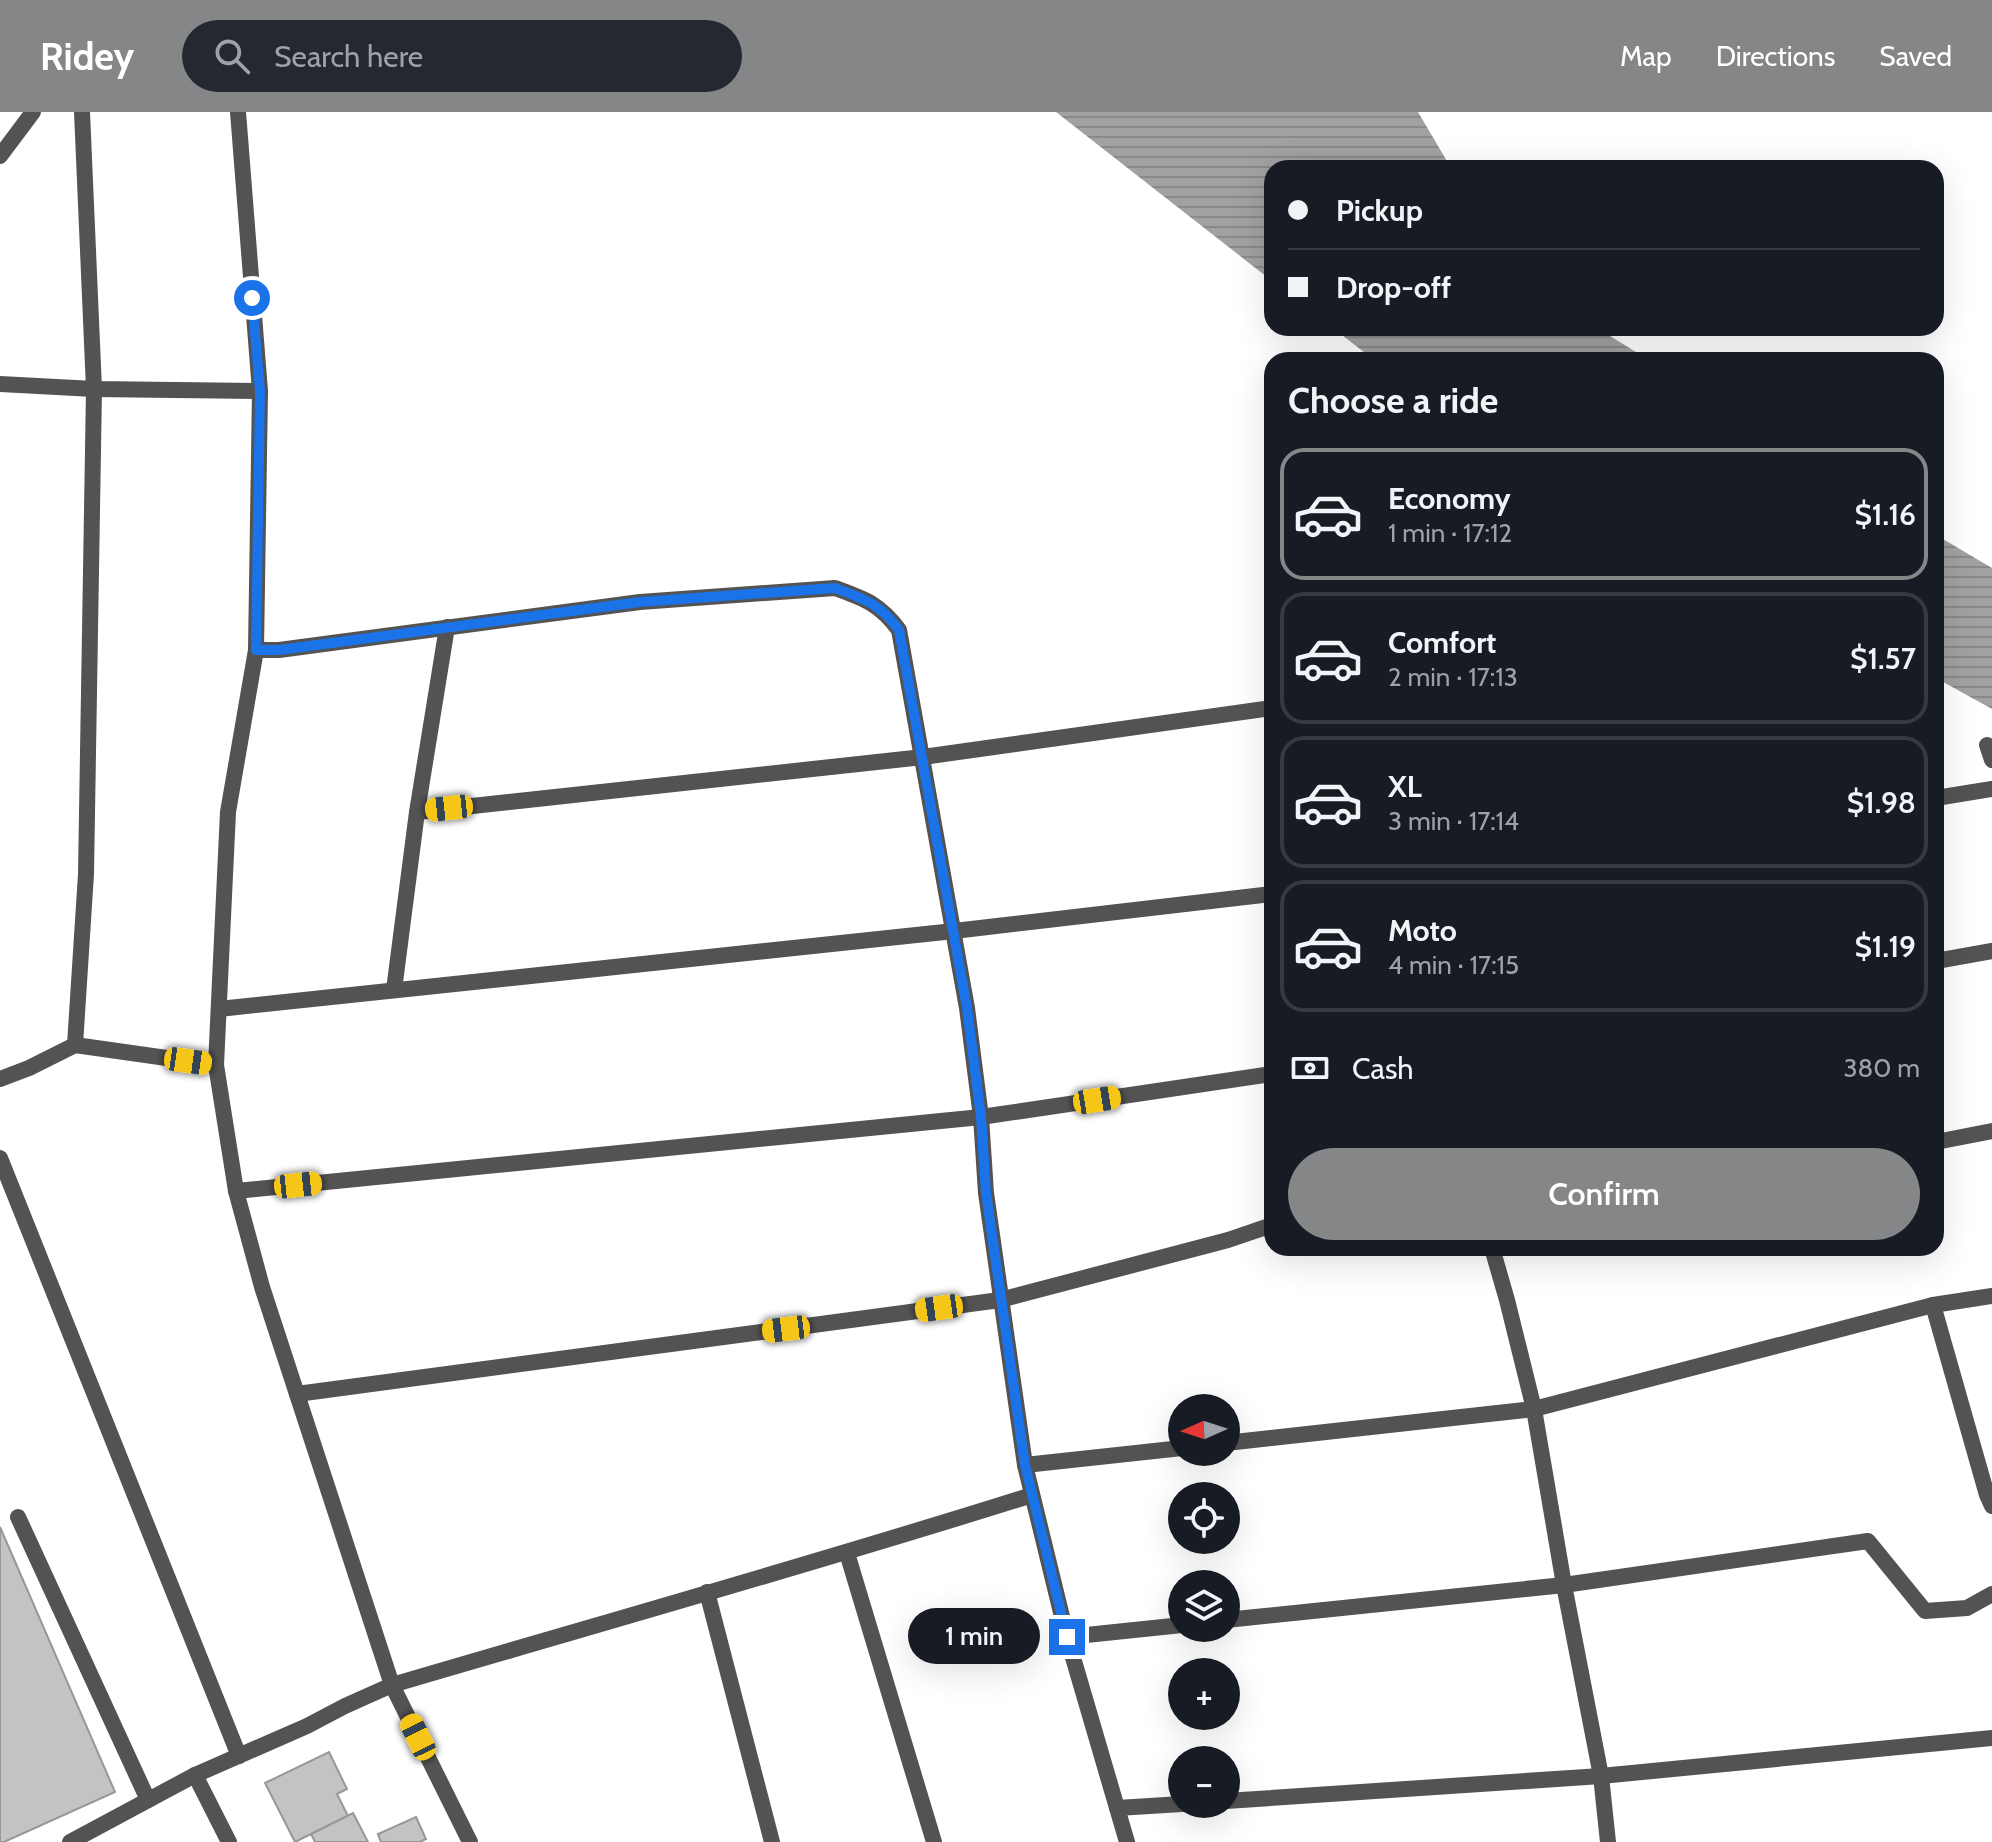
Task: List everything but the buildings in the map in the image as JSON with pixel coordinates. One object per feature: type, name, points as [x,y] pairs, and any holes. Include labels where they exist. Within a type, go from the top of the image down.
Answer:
[{"type":"street","points":[[0,156],[33,112]]},
{"type":"street","points":[[75,1045],[86,874],[94,389],[82,112]]},
{"type":"street","points":[[238,112],[260,391],[256,650],[228,812],[216,1065],[236,1191],[262,1287],[392,1685],[470,1842]]},
{"type":"street","points":[[0,384],[94,389],[260,391]]},
{"type":"street","points":[[256,650],[279,650],[640,602],[835,588],[862,598],[887,614],[899,630],[967,1008],[981,1117],[986,1193],[1025,1465],[1067,1637],[1127,1842]]},
{"type":"street","points":[[394,990],[417,812],[447,627]]},
{"type":"street","points":[[417,812],[923,757],[1264,709]]},
{"type":"street","points":[[1944,797],[1992,789]]},
{"type":"street","points":[[219,1009],[1264,895]]},
{"type":"street","points":[[1944,960],[1992,951]]},
{"type":"street","points":[[0,1079],[75,1045],[216,1065]]},
{"type":"street","points":[[236,1191],[981,1117],[1264,1075]]},
{"type":"street","points":[[1944,1140],[1992,1131]]},
{"type":"street","points":[[0,1158],[239,1756]]},
{"type":"street","points":[[297,1394],[1000,1300],[1264,1228]]},
{"type":"street","points":[[1494,1256],[1534,1409],[1601,1776],[1608,1842]]},
{"type":"street","points":[[1240,1441],[1534,1409],[1933,1305],[1992,1296]]},
{"type":"street","points":[[1933,1305],[1992,1506]]},
{"type":"street","points":[[1025,1465],[1168,1450]]},
{"type":"street","points":[[70,1842],[195,1775],[392,1685],[847,1553],[1032,1495]]},
{"type":"street","points":[[18,1517],[148,1800]]},
{"type":"street","points":[[1240,1619],[1564,1585],[1868,1541],[1925,1611],[1967,1608],[1992,1594]]},
{"type":"street","points":[[847,1553],[934,1842]]},
{"type":"street","points":[[707,1592],[772,1842]]},
{"type":"street","points":[[1067,1637],[1168,1626]]},
{"type":"street","points":[[1240,1800],[1601,1776],[1992,1738]]},
{"type":"street","points":[[195,1775],[229,1842]]},
{"type":"street","points":[[1117,1808],[1168,1805]]},
{"type":"shaded area","points":[[1056,112],[1418,112],[1446,160],[1264,160],[1264,275]]},
{"type":"shaded area","points":[[1343,336],[1610,336],[1636,352],[1364,352]]},
{"type":"shaded area","points":[[1944,540],[1992,568],[1992,709],[1944,682]]},
{"type":"route","points":[[252,298],[260,391],[256,650],[279,650],[640,602],[835,588],[862,598],[887,614],[899,630],[967,1008],[981,1117],[986,1193],[1025,1465],[1067,1637]]}]
